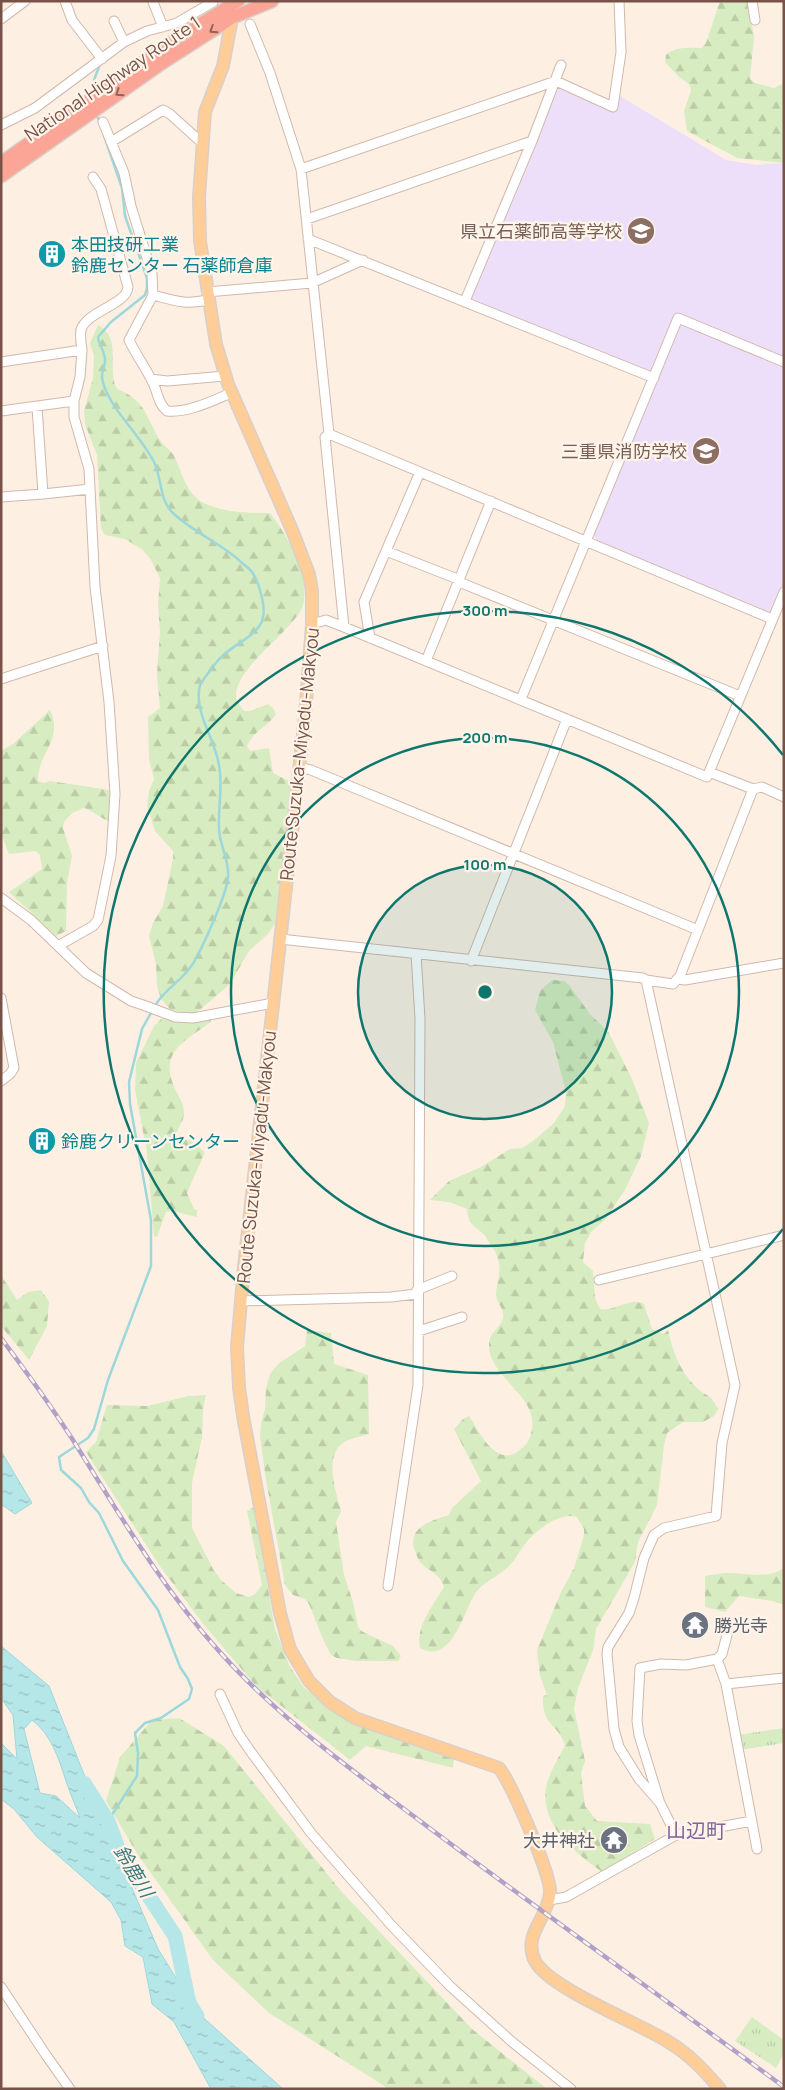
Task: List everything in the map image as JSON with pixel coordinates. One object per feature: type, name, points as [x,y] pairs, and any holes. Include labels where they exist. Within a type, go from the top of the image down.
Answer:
[{"type":"highway","name":"National Highway Route 1","points":[[1,176],[28,150],[238,1]]},
{"type":"highway","name":"National Highway Route 1","points":[[156,60],[231,18],[272,1]]},
{"type":"highway","name":"National Highway Route 1","points":[[1,163],[28,150]]},
{"type":"main road","name":"Route Suzuka-Miyadu-Makyou","points":[[238,1],[231,18],[230,35],[223,66],[205,112],[199,227],[216,344],[225,376],[292,530],[309,574],[312,592],[312,624],[299,767],[240,1301],[237,1347],[243,1416],[280,1613],[295,1660],[318,1692],[342,1711],[355,1718],[498,1768],[506,1779],[520,1807],[542,1862],[550,1884],[549,1900]]},
{"type":"main road","points":[[549,1900],[535,1927],[532,1942],[534,1960],[545,1973],[598,2005],[667,2040],[690,2056],[718,2088]]},
{"type":"street","points":[[1,19],[25,1]]},
{"type":"street","points":[[65,1],[72,20],[102,59]]},
{"type":"street","points":[[301,169],[556,81],[613,107],[621,52],[619,1]]},
{"type":"street","points":[[752,1],[755,20]]},
{"type":"street","points":[[153,2],[163,27]]},
{"type":"street","points":[[1,125],[35,108],[124,42],[147,31],[178,23],[213,2]]},
{"type":"street","points":[[114,21],[124,42]]},
{"type":"street","points":[[250,24],[273,82],[301,169],[329,434]]},
{"type":"street","points":[[465,301],[532,141],[561,65]]},
{"type":"street","points":[[110,142],[163,110],[202,143]]},
{"type":"street","points":[[104,122],[110,142],[124,173],[131,206],[152,274],[153,295],[129,340],[151,380],[160,404],[167,412],[192,408],[231,393]]},
{"type":"street","points":[[306,219],[532,141]]},
{"type":"street","points":[[58,946],[92,926],[98,920],[111,856],[115,794],[109,702],[95,587],[89,469],[74,417],[74,401],[80,377],[81,330],[85,322],[125,295],[128,287],[101,189],[93,177]]},
{"type":"street","points":[[308,239],[654,378]]},
{"type":"street","points":[[153,295],[176,302],[193,303],[208,296],[312,283],[364,260]]},
{"type":"street","points":[[521,700],[678,318],[784,362]]},
{"type":"street","points":[[1,362],[82,350]]},
{"type":"street","points":[[151,380],[167,381],[225,376]]},
{"type":"street","points":[[1,411],[74,401]]},
{"type":"street","points":[[37,406],[42,494]]},
{"type":"street","points":[[329,434],[772,619]]},
{"type":"street","points":[[329,434],[325,437],[344,627]]},
{"type":"street","points":[[370,638],[364,602],[420,472]]},
{"type":"street","points":[[1,497],[90,489]]},
{"type":"street","points":[[426,661],[491,501]]},
{"type":"street","points":[[386,551],[740,696]]},
{"type":"street","points":[[312,624],[326,620],[707,777],[784,592]]},
{"type":"street","points":[[1,679],[103,646]]},
{"type":"street","points":[[471,961],[567,719]]},
{"type":"street","points":[[299,767],[311,770],[698,930]]},
{"type":"street","points":[[709,772],[753,789],[762,787],[784,797]]},
{"type":"street","points":[[280,939],[643,978],[673,984],[680,976],[753,789]]},
{"type":"street","points":[[1,898],[32,920],[86,972],[143,1006],[175,1017],[193,1018],[273,1003]]},
{"type":"street","points":[[388,1586],[418,1385],[417,1292],[420,1019],[416,954]]},
{"type":"street","points":[[677,980],[784,963]]},
{"type":"street","points":[[646,980],[735,1385],[722,1444],[716,1516],[664,1528],[654,1535],[644,1558],[629,1613],[608,1647],[607,1654],[614,1729],[619,1747],[639,1779],[660,1803]]},
{"type":"street","points":[[1,998],[14,1068],[10,1074],[1,1080]]},
{"type":"street","points":[[599,1280],[784,1235]]},
{"type":"street","points":[[240,1301],[391,1297],[417,1292],[452,1276]]},
{"type":"street","points":[[418,1330],[462,1317]]},
{"type":"street","points":[[676,1835],[660,1803],[639,1735],[637,1721],[640,1668],[661,1664],[686,1665],[717,1659],[722,1654],[727,1635]]},
{"type":"street","points":[[717,1659],[726,1684],[757,1849]]},
{"type":"street","points":[[726,1684],[784,1678]]},
{"type":"street","points":[[220,1694],[238,1733],[262,1767],[311,1833],[392,1926],[450,1986],[510,2041],[572,2089]]},
{"type":"street","points":[[549,1900],[566,1897],[676,1835],[752,1820]]},
{"type":"street","points":[[1,1987],[70,2089]]},
{"type":"shaded area","name":"県立石薬師高等学校","points":[[562,87],[615,111],[620,96],[726,160],[756,165],[784,163],[784,358],[677,315],[653,370],[649,371],[472,299],[471,296],[558,89]]},
{"type":"shaded area","name":"三重県消防学校","points":[[682,324],[784,367],[784,582],[772,610],[766,612],[597,541],[594,535],[679,326]]},
{"type":"green space","points":[[720,1],[748,1],[754,37],[750,79],[755,83],[774,88],[784,83],[784,163],[737,158],[687,131],[684,111],[691,91],[690,85],[679,77],[665,62],[666,55],[678,49],[702,48],[706,43]]},
{"type":"green space","points":[[98,325],[106,330],[110,337],[114,381],[117,389],[135,399],[141,405],[162,443],[173,454],[189,489],[199,500],[222,509],[246,513],[270,513],[296,556],[304,581],[305,594],[303,605],[298,615],[252,664],[242,677],[237,690],[237,701],[244,711],[250,711],[268,704],[273,708],[276,714],[250,740],[247,746],[250,751],[269,748],[273,773],[291,782],[275,924],[268,934],[249,951],[230,984],[201,1009],[189,1015],[170,1009],[161,999],[157,986],[156,964],[149,936],[153,923],[163,906],[173,858],[173,851],[155,831],[147,805],[149,791],[154,779],[149,759],[148,717],[160,708],[157,674],[160,632],[158,605],[160,578],[151,560],[143,550],[125,539],[105,535],[101,529],[97,455],[85,424],[84,411],[93,378],[94,356],[90,343]]},
{"type":"green space","points":[[50,710],[54,721],[54,730],[39,771],[38,781],[44,783],[50,781],[109,790],[115,801],[112,822],[84,808],[72,813],[64,822],[63,828],[72,856],[67,883],[66,931],[56,936],[9,892],[42,869],[40,855],[35,851],[9,854],[1,833],[1,751],[13,744]]},
{"type":"green space","points":[[552,980],[564,981],[569,985],[590,1014],[609,1033],[632,1079],[649,1123],[641,1156],[627,1186],[606,1219],[591,1232],[585,1243],[583,1262],[593,1271],[595,1298],[600,1309],[632,1302],[644,1304],[652,1329],[664,1334],[668,1330],[674,1353],[684,1373],[698,1389],[710,1397],[718,1409],[714,1416],[703,1422],[683,1422],[667,1433],[657,1505],[638,1542],[635,1562],[596,1629],[593,1650],[578,1688],[574,1709],[585,1761],[581,1773],[585,1806],[597,1821],[650,1824],[655,1839],[602,1872],[580,1855],[560,1835],[547,1811],[545,1797],[547,1783],[565,1745],[545,1714],[543,1696],[547,1695],[540,1676],[537,1650],[561,1592],[574,1568],[584,1529],[577,1517],[570,1516],[556,1519],[541,1528],[525,1544],[510,1565],[477,1591],[456,1633],[449,1642],[441,1649],[431,1651],[420,1648],[420,1632],[426,1616],[444,1587],[440,1579],[419,1560],[413,1540],[418,1529],[449,1515],[452,1508],[481,1481],[454,1429],[463,1419],[469,1416],[490,1447],[504,1455],[512,1454],[523,1448],[528,1442],[530,1435],[532,1420],[529,1409],[523,1399],[498,1370],[489,1348],[490,1338],[503,1318],[503,1311],[496,1296],[500,1268],[496,1253],[485,1236],[470,1222],[467,1209],[449,1202],[430,1200],[449,1181],[481,1167],[510,1149],[522,1148],[533,1141],[554,1123],[565,1106],[566,1092],[553,1042],[535,1010],[540,991]]},
{"type":"green space","points":[[163,1017],[195,1019],[211,1017],[211,1022],[185,1040],[173,1054],[170,1062],[173,1084],[184,1108],[184,1116],[177,1131],[177,1138],[190,1140],[205,1152],[187,1193],[194,1209],[197,1210],[197,1217],[172,1211],[166,1212],[157,1237],[154,1236],[147,1152],[135,1090],[136,1063],[154,1026]]},
{"type":"green space","points":[[1,1275],[17,1300],[28,1292],[41,1290],[49,1302],[47,1326],[29,1360],[1,1326]]},
{"type":"green space","points":[[307,1330],[331,1333],[334,1364],[368,1375],[369,1434],[346,1441],[334,1455],[334,1483],[341,1511],[336,1522],[344,1575],[353,1602],[358,1627],[363,1632],[393,1646],[401,1656],[398,1661],[357,1661],[337,1658],[331,1655],[309,1604],[305,1599],[293,1595],[285,1585],[266,1480],[260,1436],[261,1423],[270,1374],[278,1364],[305,1346]]},
{"type":"green space","points":[[206,1395],[203,1409],[202,1437],[192,1483],[192,1528],[213,1569],[221,1580],[236,1593],[249,1597],[255,1594],[262,1585],[247,1511],[254,1507],[275,1629],[289,1665],[304,1688],[367,1728],[454,1759],[453,1768],[366,1746],[350,1760],[256,1686],[204,1625],[159,1565],[86,1452],[96,1442],[107,1405],[147,1406],[189,1396]]},
{"type":"green space","points":[[784,1568],[784,1605],[773,1601],[739,1596],[725,1612],[705,1607],[705,1576],[725,1573],[763,1575],[778,1572]]},
{"type":"green space","points":[[179,1718],[224,1746],[341,1891],[472,2029],[547,2089],[389,2089],[269,2013],[213,1960],[138,1855],[106,1801],[120,1757],[152,1720]]},
{"type":"green space","points":[[784,1728],[784,1743],[740,1750],[737,1735]]},
{"type":"green space","points":[[752,2017],[784,2040],[784,2053],[776,2068],[735,2041]]},
{"type":"water","points":[[1,1451],[32,1503],[15,1514],[1,1504]]},
{"type":"water","points":[[1,1646],[49,1686],[91,1792],[158,1949],[197,2012],[283,2089],[211,2089],[174,2022],[152,2004],[143,1957],[125,1946],[121,1920],[111,1902],[37,1837],[14,1809],[1,1799],[1,1743],[17,1759],[13,1715],[1,1698]],"holes":[[[32,1720],[39,1726],[54,1748],[80,1818],[56,1796],[40,1793],[24,1729]]]},
{"type":"waterway","points":[[95,92],[94,80],[99,67]]},
{"type":"waterway","points":[[97,115],[122,188],[125,216],[147,278],[145,295],[111,322],[98,337],[105,357],[102,374],[104,386],[114,406],[149,452],[157,468],[168,508],[181,520],[224,549],[251,571],[258,584],[264,609],[263,618],[256,631],[222,656],[200,685],[199,705],[219,765],[221,781],[219,834],[227,865],[228,878],[219,908],[194,962],[185,974],[163,994],[155,1006]]},
{"type":"waterway","points":[[108,1821],[137,1776],[138,1753],[135,1733],[145,1723],[161,1718],[189,1699],[192,1689],[180,1667],[158,1610],[123,1561],[99,1513],[89,1502],[81,1488],[61,1470],[59,1457],[88,1438],[94,1429],[108,1380],[151,1266],[151,1220],[130,1104],[129,1082],[142,1029],[152,1011]]},
{"type":"waterway","name":"鈴鹿川","points":[[84,1783],[108,1821],[119,1851],[175,1936],[189,2003],[197,2016]]},
{"type":"railway","points":[[1,1338],[63,1424],[140,1546],[177,1600],[218,1650],[266,1699],[318,1744],[373,1786],[784,2087]]},
{"type":"place","name":"県立石薬師高等学校","points":[[641,231]]},
{"type":"place","name":"本田技研工業 鈴鹿センター 石薬師倉庫","points":[[52,254]]},
{"type":"place","name":"三重県消防学校","points":[[706,451]]},
{"type":"place","name":"鈴鹿クリーンセンター","points":[[42,1141]]},
{"type":"place","name":"勝光寺","points":[[695,1625]]},
{"type":"place","name":"大井神社","points":[[614,1840]]},
{"type":"district","name":"山辺町","points":[[696,1830]]}]
